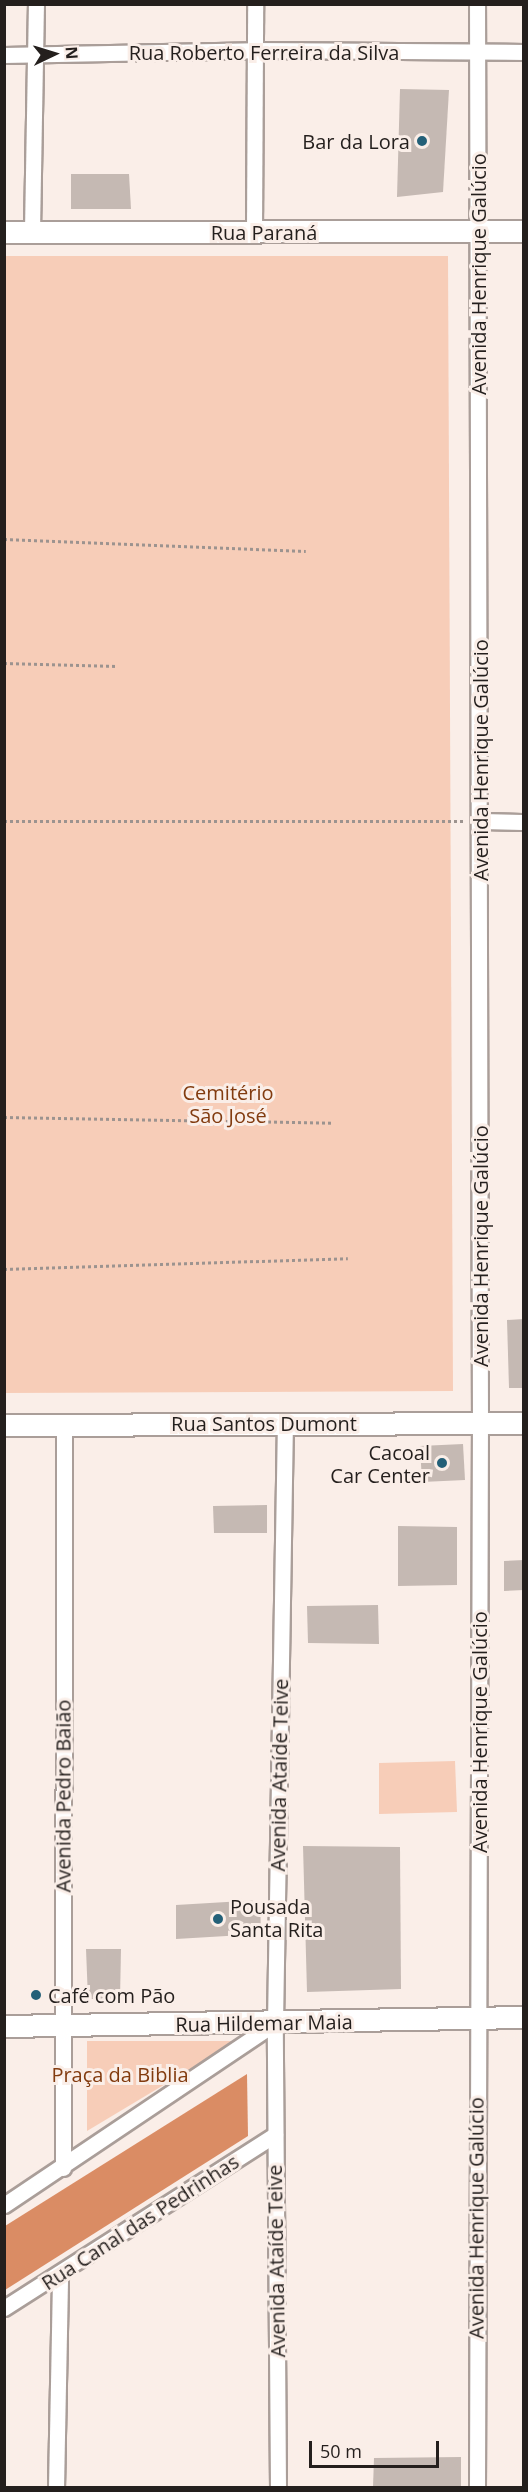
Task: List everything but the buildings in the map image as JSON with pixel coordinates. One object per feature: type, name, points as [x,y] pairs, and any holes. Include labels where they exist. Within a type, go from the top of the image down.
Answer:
[{"type":"main road","name":"Rua Paraná","points":[[4,232],[524,231]]},
{"type":"main road","name":"Rua Santos Dumont","points":[[4,1425],[524,1423]]},
{"type":"main road","name":"Rua Hildemar Maia","points":[[4,2026],[275,2024],[524,2017]]},
{"type":"street","points":[[32,231],[36,4]]},
{"type":"street","points":[[254,232],[255,4]]},
{"type":"street","name":"Avenida Henrique Galúcio","points":[[477,4],[480,821],[477,2487]]},
{"type":"street","name":"Rua Roberto Ferreira da Silva","points":[[4,55],[255,50],[524,52]]},
{"type":"street","points":[[480,821],[524,822]]},
{"type":"street","name":"Avenida Ataíde Teive","points":[[278,2487],[275,2024],[285,1423]]},
{"type":"street","name":"Avenida Pedro Baião","points":[[63,2168],[64,1425]]},
{"type":"street","points":[[4,2205],[63,2168],[275,2024]]},
{"type":"street","name":"Rua Canal das Pedrinhas","points":[[4,2308],[275,2135]]},
{"type":"street","points":[[56,2487],[60,2272]]},
{"type":"path","points":[[4,539],[306,551]]},
{"type":"path","points":[[4,663],[117,666]]},
{"type":"path","points":[[4,821],[480,821]]},
{"type":"path","points":[[4,1117],[333,1123]]},
{"type":"path","points":[[4,1269],[348,1258]]},
{"type":"green space","name":"Cemitério São José","points":[[4,256],[448,256],[453,1391],[5,1393]]},
{"type":"green space","points":[[455,1761],[457,1812],[379,1814],[379,1763]]},
{"type":"green space","name":"Praça da Biblia","points":[[87,2041],[237,2041],[87,2131]]},
{"type":"shaded area","points":[[247,2074],[248,2136],[5,2290],[5,2226]]},
{"type":"place","name":"Bar da Lora","points":[[422,141]]},
{"type":"place","name":"Cacoal Car Center","points":[[442,1463]]},
{"type":"place","name":"Pousada Santa Rita","points":[[218,1919]]},
{"type":"place","name":"Café com Pão","points":[[36,1995]]}]
